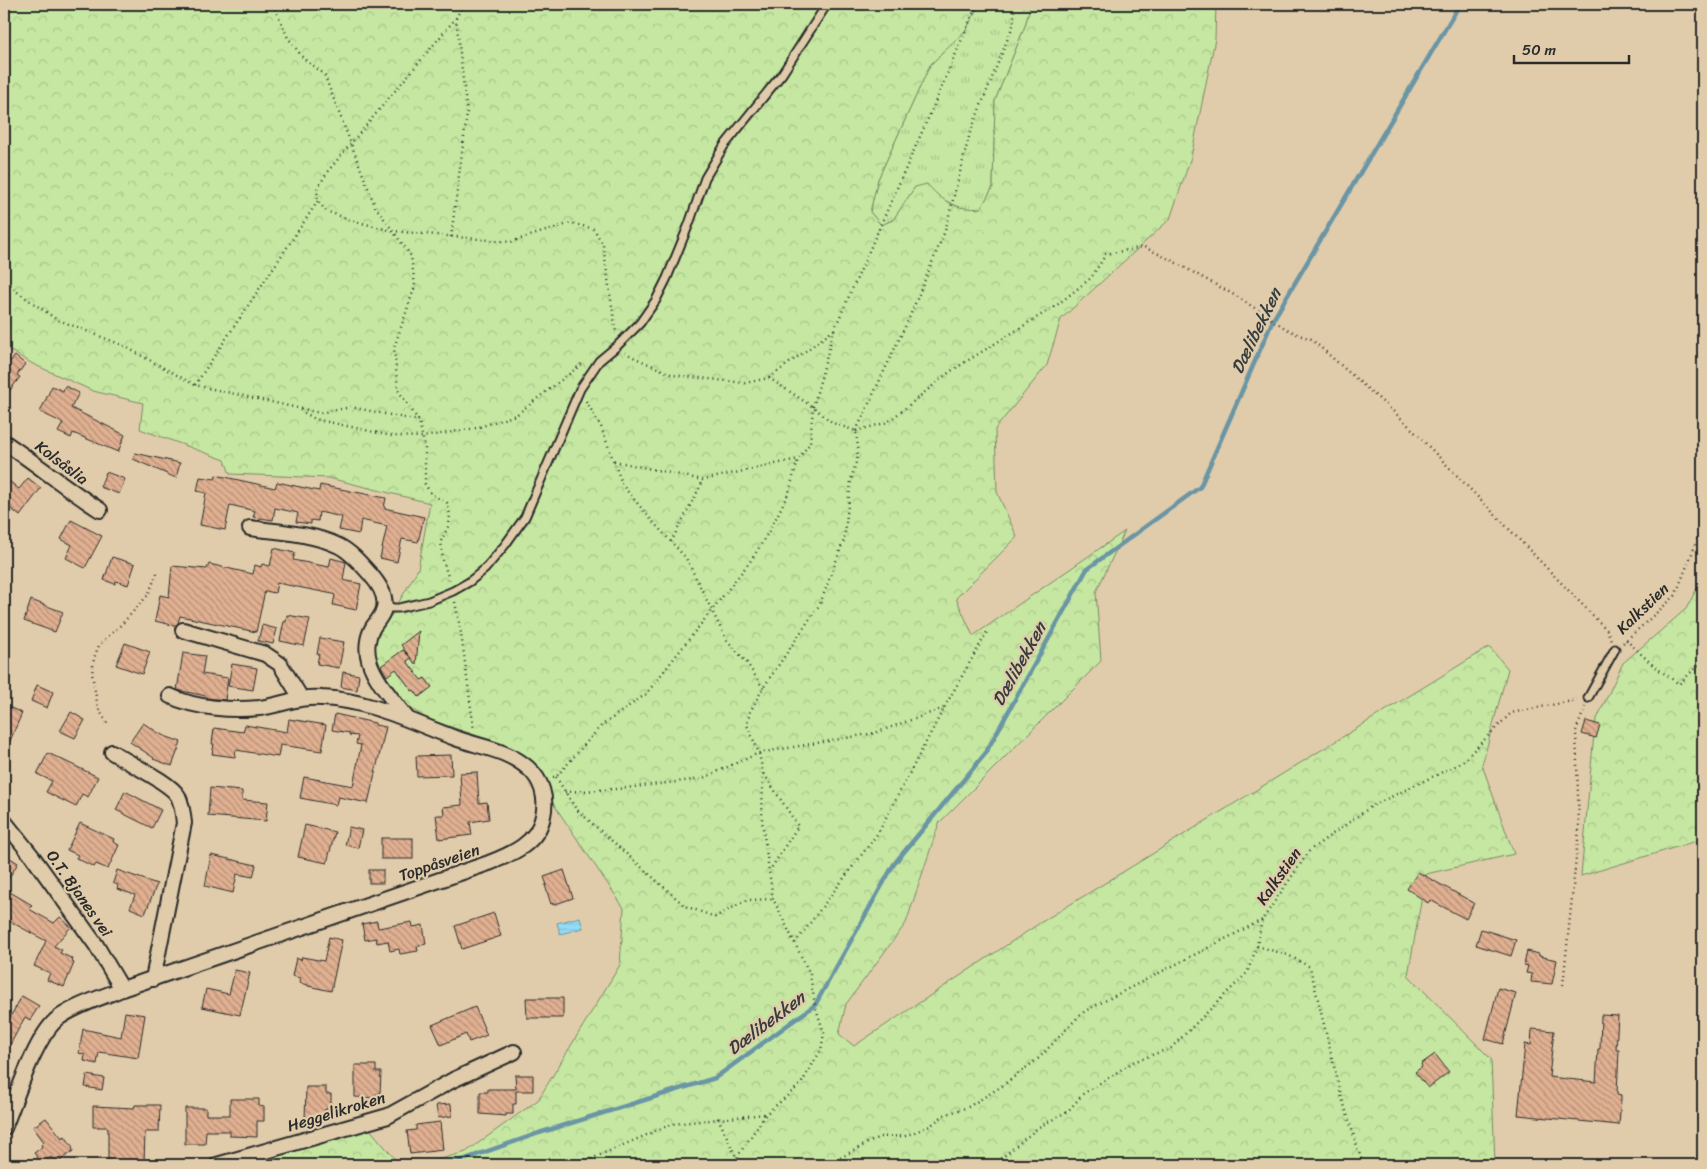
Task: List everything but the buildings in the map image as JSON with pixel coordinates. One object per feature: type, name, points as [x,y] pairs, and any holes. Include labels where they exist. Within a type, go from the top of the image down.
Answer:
[{"type":"street","name":"Kolsåslia","points":[[4,442],[32,461],[68,490],[100,510]]},
{"type":"street","points":[[250,528],[313,538],[338,546],[350,554],[380,586],[384,598],[384,608],[380,618],[371,630],[366,646],[369,662],[377,677],[406,718]]},
{"type":"street","points":[[183,630],[265,654],[280,664],[301,698]]},
{"type":"street","name":"Toppåsveien","points":[[4,1128],[38,1044],[56,1020],[78,1007],[122,989],[153,980],[510,855],[527,844],[537,833],[544,813],[545,800],[538,779],[518,759],[455,738],[406,718],[361,704],[324,698],[301,698],[258,708],[225,708],[182,702],[170,696]]},
{"type":"street","points":[[112,752],[167,786],[177,794],[182,805],[184,823],[153,980]]},
{"type":"street","name":"O.T. Bjanes vei","points":[[4,821],[32,856],[96,945],[122,989]]},
{"type":"street","name":"Heggelikroken","points":[[217,1165],[388,1116],[453,1080],[514,1052]]},
{"type":"lane","points":[[384,608],[399,608],[429,601],[453,591],[469,582],[485,569],[505,545],[525,517],[580,389],[599,361],[640,323],[656,300],[689,224],[705,178],[724,146],[782,74],[827,4]]},
{"type":"lane","points":[[1588,698],[1615,649]]},
{"type":"path","points":[[274,4],[288,38],[304,59],[324,74],[375,206],[411,256],[416,286],[394,348],[398,390],[419,421],[425,448],[425,484],[431,494],[447,503],[450,514],[449,525],[441,541],[443,560],[453,591],[461,633],[475,744]]},
{"type":"path","points":[[463,4],[456,18],[328,171],[317,189],[318,201],[326,211],[354,221],[393,231],[511,242],[571,223],[594,229],[603,245],[617,346],[631,356],[673,375],[744,383],[770,378],[834,330]]},
{"type":"path","points":[[773,899],[747,900],[715,916],[685,906],[576,809],[556,777],[601,726],[646,694],[752,559],[770,530],[789,492],[798,459],[810,443],[813,407],[834,330],[977,4]]},
{"type":"path","points":[[727,1165],[736,1159],[766,1114],[801,1084],[821,1050],[824,1033],[815,1004],[810,974],[773,899],[762,821],[763,773],[759,752],[747,725],[750,712],[763,688],[820,604],[844,540],[851,480],[857,459],[856,432],[910,316],[945,231],[970,133],[1014,23],[1014,4]]},
{"type":"path","points":[[451,236],[467,114],[456,18]]},
{"type":"path","points":[[195,385],[318,201]]},
{"type":"path","points":[[770,378],[813,407],[832,423],[856,432],[888,422],[951,371],[1057,304],[1091,278],[1106,254],[1144,247],[1238,297],[1285,328],[1311,339],[1410,427],[1607,630],[1615,649]]},
{"type":"path","points":[[4,277],[16,291],[56,319],[122,345],[195,385],[320,413],[351,407],[419,421]]},
{"type":"path","points":[[296,407],[315,419],[392,436],[423,437],[476,428],[516,415],[588,360]]},
{"type":"path","points":[[580,389],[601,427],[624,486],[686,558],[726,639],[747,663],[763,688]]},
{"type":"path","points":[[614,461],[703,480],[798,459]]},
{"type":"path","points":[[671,542],[703,480]]},
{"type":"path","name":"Kalkstien","points":[[1615,649],[1675,596],[1703,526]]},
{"type":"path","points":[[107,723],[98,708],[92,674],[98,645],[122,624],[148,595],[158,571]]},
{"type":"path","points":[[795,943],[878,833],[944,708],[987,632]]},
{"type":"path","points":[[1626,640],[1655,667],[1679,684],[1703,661]]},
{"type":"path","points":[[1563,985],[1579,829],[1576,731],[1588,698]]},
{"type":"path","name":"Kalkstien","points":[[993,1165],[1039,1127],[1068,1111],[1083,1094],[1133,1062],[1171,1048],[1247,973],[1257,946],[1262,920],[1310,850],[1372,806],[1461,763],[1511,713],[1588,698]]},
{"type":"path","points":[[565,792],[617,789],[701,779],[759,752],[875,733],[944,708]]},
{"type":"path","points":[[763,773],[798,826],[770,871]]},
{"type":"path","points":[[827,1165],[879,1137],[905,1136],[930,1126],[944,1114],[968,1107],[999,1088],[1040,1058],[1085,1011],[1262,920]]},
{"type":"path","points":[[1257,946],[1288,955],[1310,967],[1341,1095],[1363,1165]]},
{"type":"path","points":[[577,1165],[672,1124],[766,1114]]},
{"type":"path","points":[[718,1118],[740,1165]]},
{"type":"green space","points":[[4,4],[979,4],[966,30],[930,65],[878,179],[870,212],[881,225],[893,220],[915,187],[927,184],[951,204],[972,209],[981,208],[993,187],[995,101],[1025,26],[1031,4],[1216,4],[1215,39],[1191,157],[1170,219],[1061,319],[1047,365],[995,429],[997,492],[1017,537],[956,598],[973,636],[1125,531],[1096,592],[1101,661],[939,823],[906,923],[846,1004],[839,1034],[854,1046],[1040,923],[1489,647],[1508,669],[1482,765],[1514,854],[1426,874],[1408,975],[1491,1059],[1495,1165],[419,1165],[466,1152],[538,1100],[620,965],[624,908],[550,799],[534,763],[510,747],[425,718],[405,704],[384,679],[371,648],[376,632],[391,616],[418,569],[430,503],[329,478],[230,474],[225,460],[140,429],[143,403],[93,391],[33,364],[4,347]]},
{"type":"green space","points":[[979,4],[1031,4],[1025,26],[995,101],[993,187],[981,208],[966,210],[915,187],[893,220],[881,225],[870,212],[878,179],[930,65],[966,30]]},
{"type":"green space","points":[[1703,577],[1703,839],[1581,876],[1595,723],[1623,663],[1686,609]]},
{"type":"green space","points":[[368,1127],[400,1165],[238,1165]]},
{"type":"water","points":[[580,917],[583,928],[560,934],[557,923]]},
{"type":"waterway","name":"Dælibekken","points":[[448,1165],[539,1133],[715,1078],[815,1005],[894,864],[985,754],[1087,569],[1200,487],[1273,320],[1460,4]]}]
